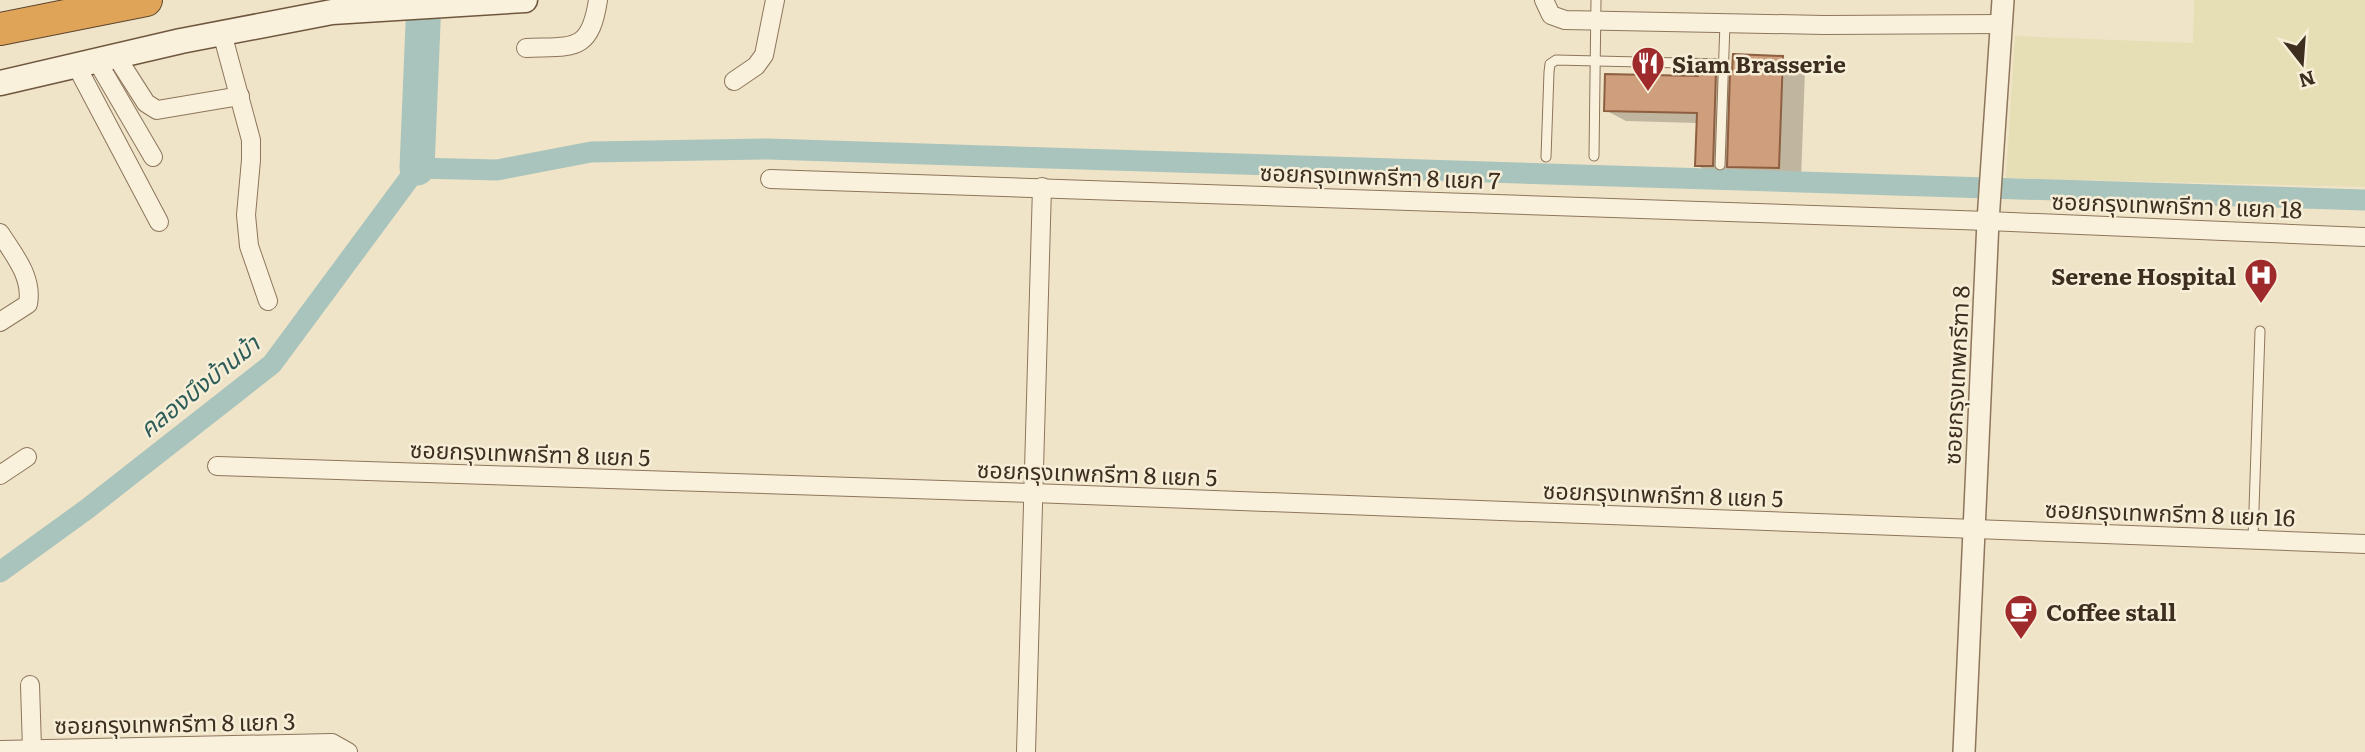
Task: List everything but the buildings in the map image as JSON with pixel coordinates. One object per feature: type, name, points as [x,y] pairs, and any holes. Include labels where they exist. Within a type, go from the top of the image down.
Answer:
[{"type":"highway","points":[[0,29],[146,0]]},
{"type":"main road","points":[[0,83],[222,33],[332,12],[525,0]]},
{"type":"street","points":[[526,48],[561,47],[579,43],[594,25],[598,0]]},
{"type":"street","points":[[734,81],[756,66],[764,55],[775,0]]},
{"type":"street","points":[[1545,0],[1551,15],[1556,18],[1596,21],[2002,24]]},
{"type":"street","name":"ซอยกรุงเทพกรีฑา 8","points":[[1964,752],[1988,215],[2003,0]]},
{"type":"street","points":[[222,33],[251,140],[246,215],[249,246],[268,300]]},
{"type":"street","points":[[97,61],[157,110],[240,96]]},
{"type":"street","points":[[97,61],[153,157]]},
{"type":"street","points":[[97,61],[159,222]]},
{"type":"street","name":"ซอยกรุงเทพกรีฑา 8 แยก 7","points":[[770,179],[1656,211],[1988,215]]},
{"type":"street","points":[[1026,752],[1042,187]]},
{"type":"street","name":"ซอยกรุงเทพกรีฑา 8 แยก 18","points":[[1988,215],[2365,237]]},
{"type":"street","points":[[0,233],[24,272],[30,291],[28,304],[0,322]]},
{"type":"street","points":[[2,469],[27,457]]},
{"type":"street","name":"ซอยกรุงเทพกรีฑา 8 แยก 5","points":[[217,466],[1974,529]]},
{"type":"street","name":"ซอยกรุงเทพกรีฑา 8 แยก 16","points":[[1974,529],[2365,544]]},
{"type":"street","points":[[30,685],[32,749]]},
{"type":"street","name":"ซอยกรุงเทพกรีฑา 8 แยก 3","points":[[0,750],[332,743],[348,752]]},
{"type":"lane","points":[[1594,156],[1597,0]]},
{"type":"lane","points":[[1720,165],[1725,23]]},
{"type":"lane","points":[[1546,157],[1550,64],[1564,59],[1723,64]]},
{"type":"lane","points":[[2253,539],[2260,331]]},
{"type":"shaded area","points":[[2194,0],[2365,0],[2365,187],[2006,178],[2015,36],[2193,43]]},
{"type":"waterway","points":[[417,168],[424,0]]},
{"type":"waterway","points":[[0,572],[87,509],[272,364],[417,168],[497,170],[591,152],[768,149],[2365,200]]},
{"type":"place","name":"Siam Brasserie","points":[[1648,93]]},
{"type":"place","name":"Serene Hospital","points":[[2261,305]]},
{"type":"place","name":"Coffee stall","points":[[2021,641]]},
{"type":"water label","name":"คลองบึงบ้านม้า","points":[[198,385]]}]
